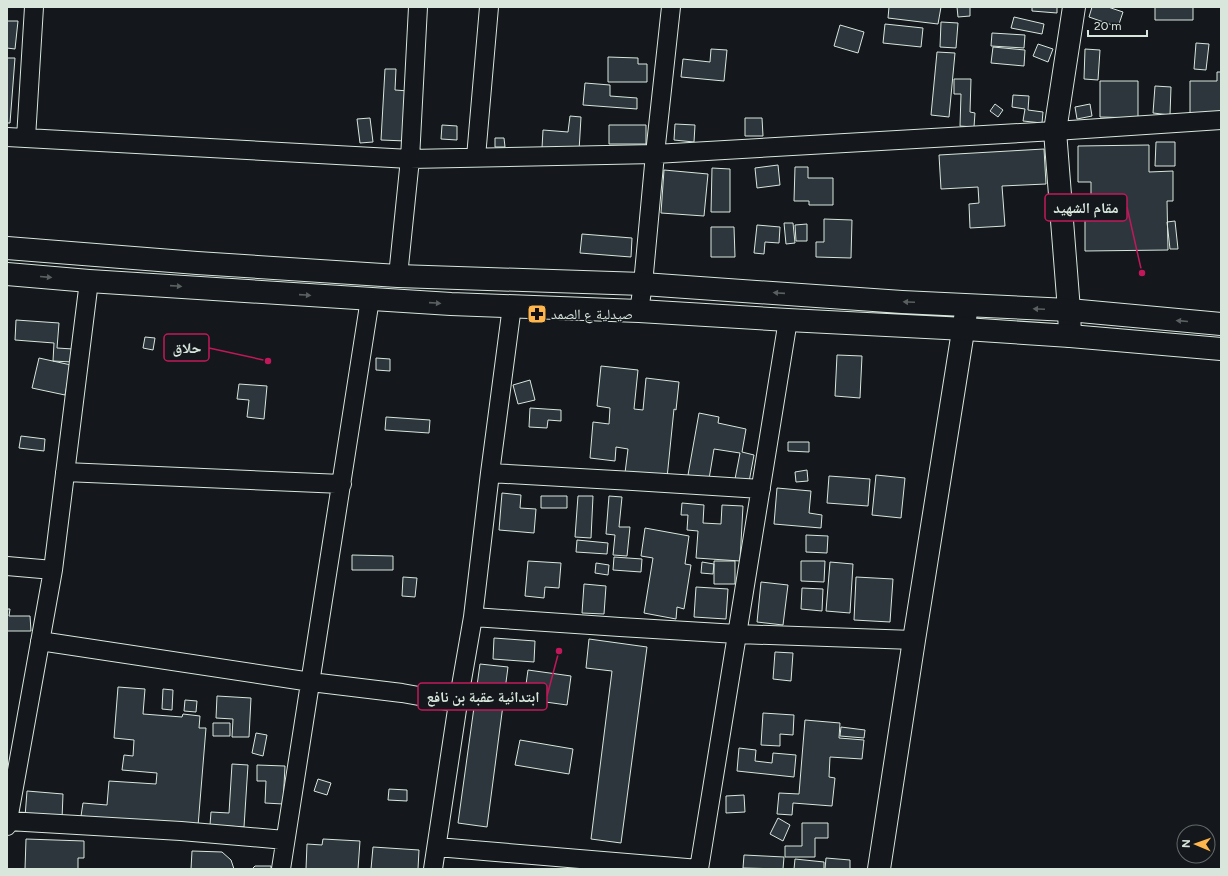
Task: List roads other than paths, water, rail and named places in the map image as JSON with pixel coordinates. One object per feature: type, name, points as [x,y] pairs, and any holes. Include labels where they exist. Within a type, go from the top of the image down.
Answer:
[{"type":"main road","points":[[1070,336],[1055,131],[1074,7]]},
{"type":"main road","points":[[7,248],[398,276],[644,284],[967,306],[1069,310],[1221,324]]},
{"type":"main road","points":[[7,274],[89,281],[370,299],[639,311],[965,329],[1221,349]]},
{"type":"main road","points":[[879,869],[914,640],[965,329],[967,306]]},
{"type":"street","points":[[26,138],[34,7]]},
{"type":"street","points":[[398,276],[410,159],[418,7]]},
{"type":"street","points":[[476,157],[489,7]]},
{"type":"street","points":[[639,311],[644,284],[654,154],[671,7]]},
{"type":"street","points":[[7,137],[410,159],[654,154],[1221,120]]},
{"type":"street","points":[[89,281],[53,570],[7,824],[181,831],[286,840]]},
{"type":"street","points":[[281,869],[370,299]]},
{"type":"street","points":[[433,869],[458,703],[473,617],[512,306]]},
{"type":"street","points":[[437,847],[698,869],[788,320]]},
{"type":"street","points":[[65,472],[342,484]]},
{"type":"street","points":[[490,473],[633,480],[761,489]]},
{"type":"street","points":[[7,566],[53,570]]},
{"type":"street","points":[[473,617],[737,634],[914,640]]},
{"type":"street","points":[[40,641],[311,682],[402,693],[458,703]]},
{"type":"place","name":"مقام الشهيد","points":[[1142,273]]},
{"type":"place","name":"صيدلية ع الصمد","points":[[537,314]]},
{"type":"place","name":"حلاق","points":[[268,361]]},
{"type":"place","name":"ابتدائية عقبة بن نافع","points":[[559,651]]}]
